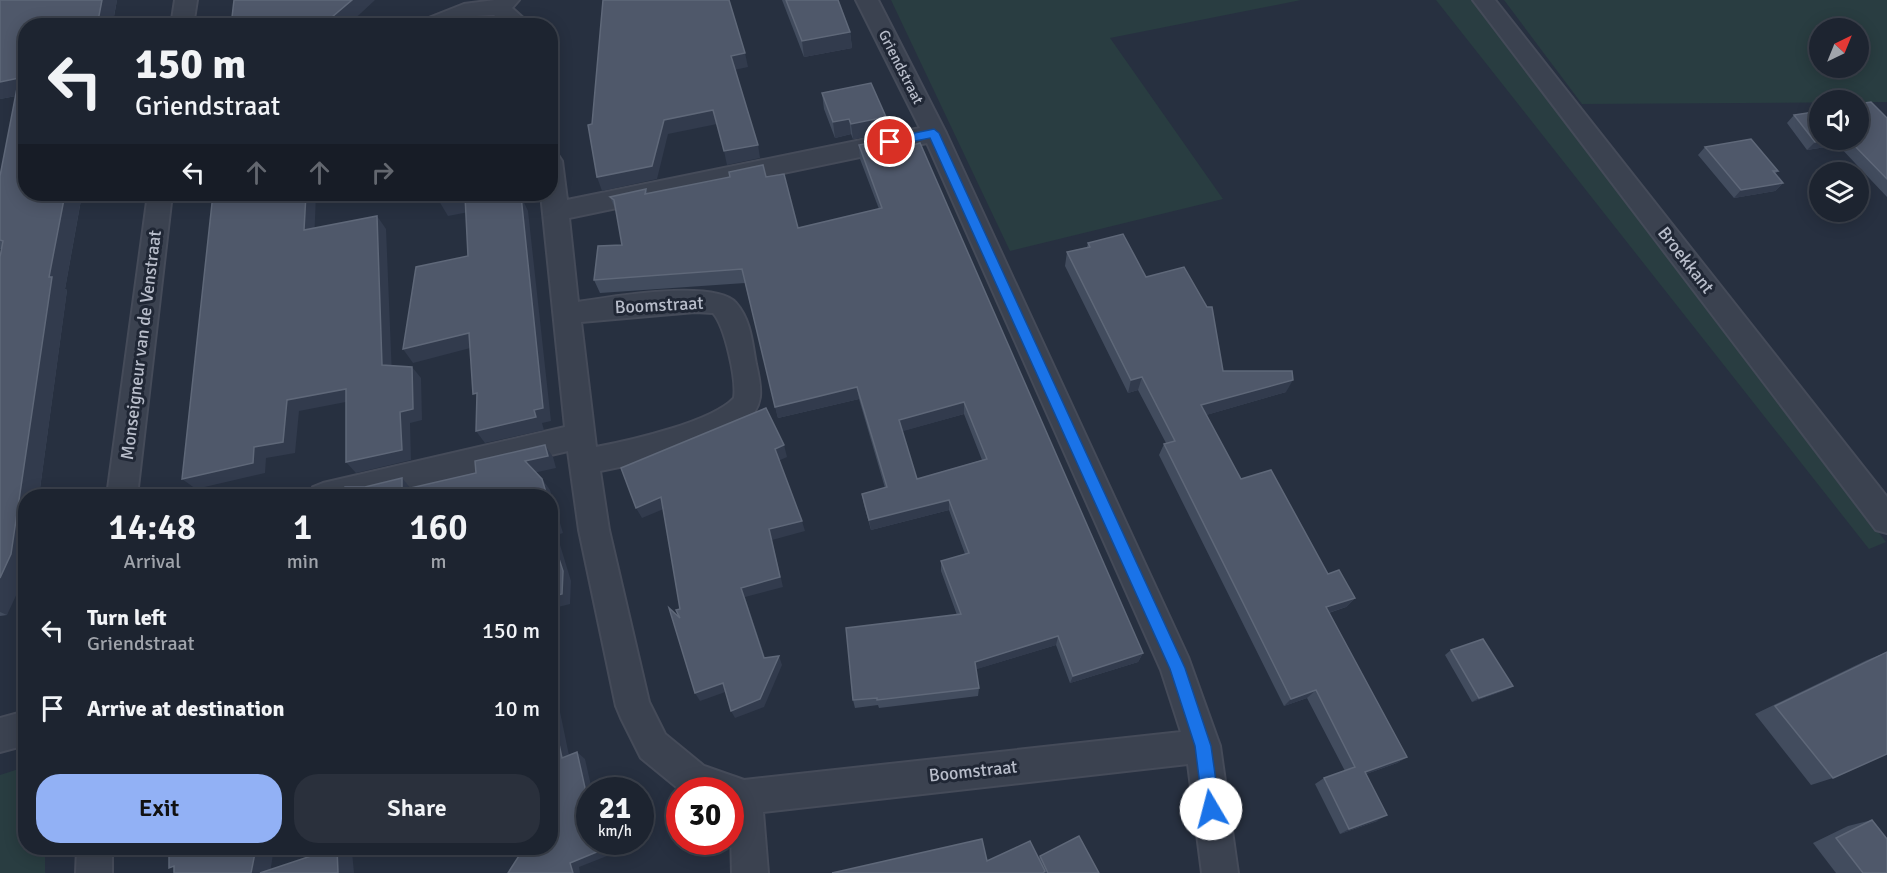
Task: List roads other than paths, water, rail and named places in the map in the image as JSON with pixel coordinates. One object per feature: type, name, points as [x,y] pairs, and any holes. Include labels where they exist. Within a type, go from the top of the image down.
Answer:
[{"type":"street","points":[[183,18],[186,0]]},
{"type":"street","name":"Griendstraat","points":[[867,0],[934,133],[1177,668],[1203,746],[1220,873]]},
{"type":"street","name":"Broekkant","points":[[1484,0],[1887,520]]},
{"type":"street","points":[[449,18],[472,9],[504,4],[515,18]]},
{"type":"street","points":[[557,211],[934,133]]},
{"type":"street","name":"Monseigneur van de Venstraat","points":[[123,489],[159,201]]},
{"type":"street","name":"Boomstraat","points":[[556,201],[582,449],[594,530],[633,706],[653,746],[690,777]]},
{"type":"street","name":"Boomstraat","points":[[362,489],[582,449],[639,451],[732,417],[745,408],[749,393],[731,316],[721,304],[705,300],[568,314]]},
{"type":"street","points":[[0,735],[18,730]]},
{"type":"street","name":"Boomstraat","points":[[744,792],[1203,746]]},
{"type":"street","points":[[744,845],[750,873]]},
{"type":"street","points":[[94,873],[95,855]]}]
